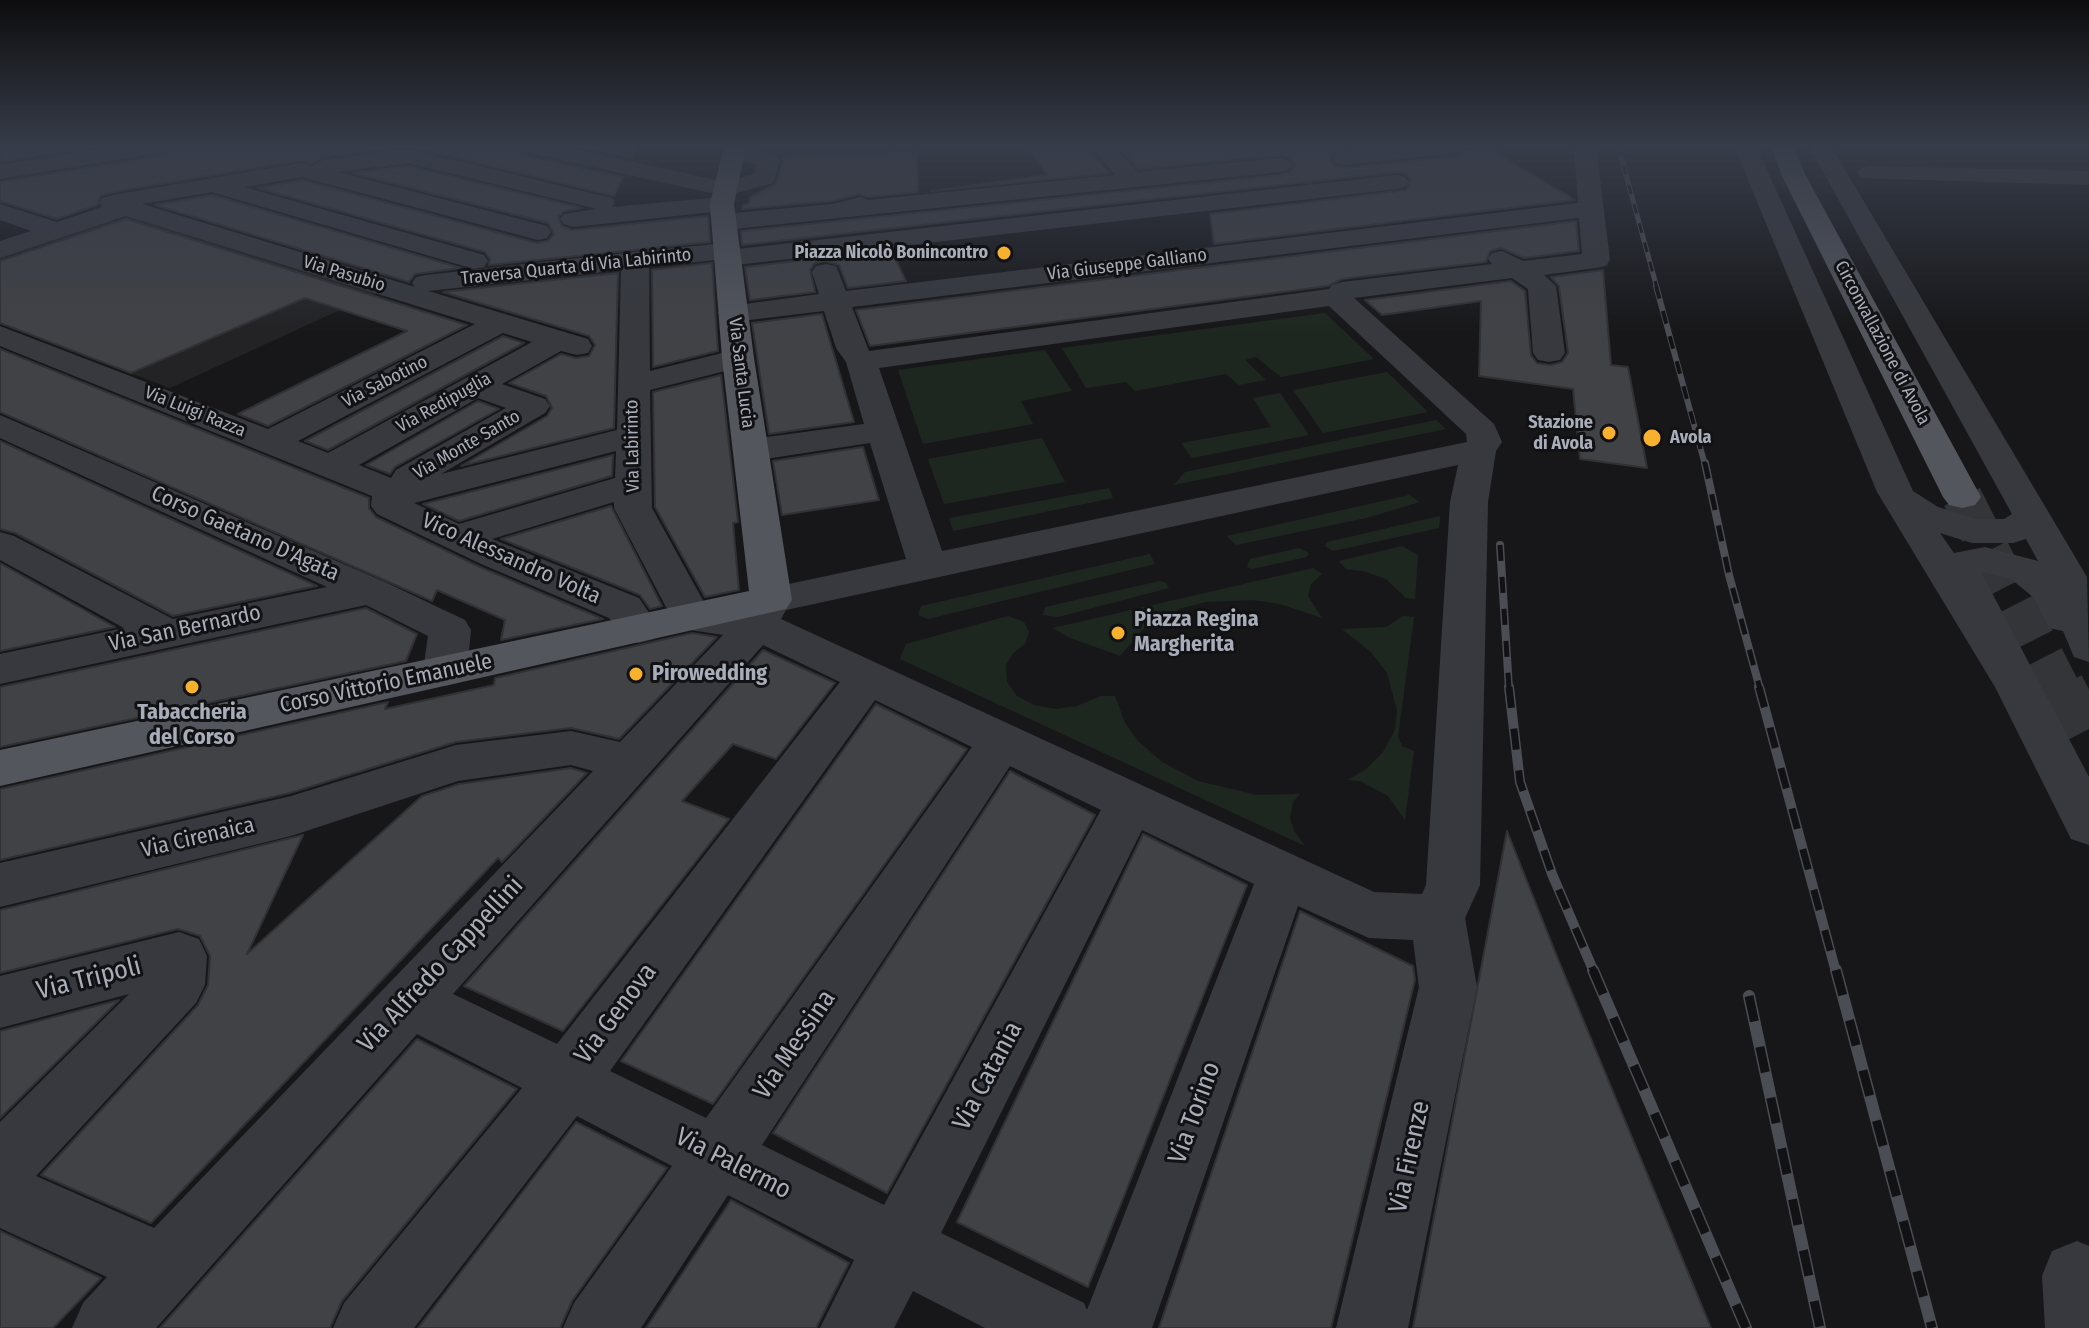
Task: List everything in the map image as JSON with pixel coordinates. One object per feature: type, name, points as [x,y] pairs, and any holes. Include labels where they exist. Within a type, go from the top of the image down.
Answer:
[{"type":"main road","name":"Via Santa Lucia","points":[[727,208],[725,225],[733,313],[752,450],[764,612]]},
{"type":"main road","name":"Circonvallazione di Avola","points":[[1811,208],[1962,497]]},
{"type":"main road","name":"Corso Vittorio Emanuele","points":[[0,768],[692,618]]},
{"type":"street","points":[[0,250],[58,231],[112,208]]},
{"type":"street","name":"Via Pasubio","points":[[128,208],[204,232],[415,288],[500,323],[558,340]]},
{"type":"street","points":[[204,232],[267,208]]},
{"type":"street","points":[[291,208],[474,261]]},
{"type":"street","points":[[447,208],[538,232]]},
{"type":"street","points":[[415,288],[593,208]]},
{"type":"street","points":[[697,208],[725,225],[817,247],[1167,208]]},
{"type":"street","points":[[833,211],[845,208]]},
{"type":"street","points":[[566,220],[725,225],[862,208]]},
{"type":"street","points":[[764,612],[862,686],[1280,887],[1369,915],[1438,918],[1453,885],[1469,502],[1479,450],[1485,442],[1482,431],[1250,208]]},
{"type":"street","points":[[1341,208],[1423,278]]},
{"type":"street","points":[[1434,208],[1542,286],[1549,353]]},
{"type":"street","name":"Via Giuseppe Galliano","points":[[733,313],[835,301],[940,322],[1139,297],[1206,256],[1581,208]]},
{"type":"street","points":[[856,354],[940,322],[1139,297],[1423,278],[1513,266],[1596,260],[1593,208]]},
{"type":"street","points":[[1772,208],[1895,492],[2017,685]]},
{"type":"street","points":[[1853,208],[2067,577],[2089,647]]},
{"type":"street","points":[[1855,212],[1861,208]]},
{"type":"street","points":[[1159,209],[1241,292]]},
{"type":"street","points":[[0,212],[58,231]]},
{"type":"street","points":[[1530,216],[1595,253]]},
{"type":"street","points":[[1076,218],[1139,297]]},
{"type":"street","name":"Traversa Quarta di Via Labirinto","points":[[415,288],[635,260],[725,225]]},
{"type":"street","points":[[897,238],[940,322]]},
{"type":"street","points":[[817,247],[856,354],[871,433],[928,567]]},
{"type":"street","name":"Via Labirinto","points":[[635,260],[633,508],[692,618]]},
{"type":"street","points":[[549,290],[558,340]]},
{"type":"street","name":"Via Sabotino","points":[[270,442],[500,323]]},
{"type":"street","name":"Via Luigi Razza","points":[[4,339],[390,490]]},
{"type":"street","name":"Via Redipuglia","points":[[331,466],[558,340]]},
{"type":"street","points":[[632,385],[738,358]]},
{"type":"street","name":"Via Monte Santo","points":[[390,490],[533,406],[475,386]]},
{"type":"street","points":[[512,418],[527,464]]},
{"type":"street","name":"Corso Gaetano D'Agata","points":[[0,425],[371,591],[450,630],[445,671]]},
{"type":"street","points":[[752,450],[871,433]]},
{"type":"street","points":[[390,490],[415,492],[634,436]]},
{"type":"street","points":[[692,618],[764,612],[928,567],[1479,450]]},
{"type":"street","points":[[459,536],[635,484]]},
{"type":"street","name":"Vico Alessandro Volta","points":[[390,490],[390,506],[495,555],[624,608],[639,629]]},
{"type":"street","points":[[1895,492],[1906,504],[1925,515],[1972,531],[2013,531],[2030,517],[2027,505]]},
{"type":"street","points":[[0,544],[166,633]]},
{"type":"street","points":[[2089,667],[2044,583],[2025,570],[2000,561],[1985,559],[1964,563],[1960,568],[1961,576],[2089,825]]},
{"type":"street","name":"Via San Bernardo","points":[[0,669],[371,591]]},
{"type":"street","name":"Via Alfredo Cappellini","points":[[108,1328],[764,612]]},
{"type":"street","name":"Via Genova","points":[[369,1328],[567,1080],[862,686]]},
{"type":"street","name":"Via Cirenaica","points":[[0,885],[291,816],[456,763],[571,748],[627,762]]},
{"type":"street","name":"Via Messina","points":[[599,1328],[996,751]]},
{"type":"street","name":"Via Catania","points":[[856,1328],[1125,813]]},
{"type":"street","name":"Via Torino","points":[[1116,1328],[1280,887]]},
{"type":"street","name":"Via Firenze","points":[[1372,1328],[1448,987],[1438,918]]},
{"type":"street","name":"Via Tripoli","points":[[0,1002],[179,956],[176,985],[6,1165]]},
{"type":"street","name":"Via Palermo","points":[[408,1000],[1059,1328]]},
{"type":"street","points":[[6,1165],[163,1267]]},
{"type":"street","points":[[2081,1328],[2077,1276],[2089,1281]]},
{"type":"shaded area","points":[[127,216],[377,293],[170,388],[45,341],[59,335],[28,322],[13,329],[0,324],[0,256],[107,218],[114,221]]},
{"type":"shaded area","points":[[1325,313],[1374,359],[1281,377],[1256,357],[1245,360],[1266,380],[1239,385],[1226,374],[1135,391],[1126,382],[1086,388],[1062,348]]},
{"type":"shaded area","points":[[1045,350],[1072,391],[1021,401],[1033,424],[923,444],[898,370]]},
{"type":"shaded area","points":[[1387,372],[1428,412],[1323,433],[1293,390]]},
{"type":"shaded area","points":[[1280,393],[1309,435],[1192,458],[1181,443],[1271,427],[1253,398]]},
{"type":"shaded area","points":[[1436,420],[1446,429],[1174,485],[1185,472]]},
{"type":"shaded area","points":[[1042,438],[1065,482],[944,504],[928,459]]},
{"type":"shaded area","points":[[1109,488],[1113,498],[953,531],[949,518]]},
{"type":"shaded area","points":[[1409,495],[1420,502],[1366,518],[1236,545],[1227,536]]},
{"type":"shaded area","points":[[1440,516],[1439,528],[1333,551],[1325,546],[1327,542]]},
{"type":"shaded area","points":[[1402,546],[1418,555],[1415,599],[1406,598],[1386,579],[1346,569],[1339,561]]},
{"type":"shaded area","points":[[1299,548],[1309,553],[1307,557],[1252,569],[1247,567],[1250,559]]},
{"type":"shaded area","points":[[1150,554],[1155,564],[928,619],[918,615],[921,606]]},
{"type":"shaded area","points":[[1313,568],[1322,574],[1311,584],[1308,596],[1322,618],[1280,604],[1253,600],[1206,602],[1182,608],[1146,626],[1120,656],[1068,637],[1053,628]]},
{"type":"shaded area","points":[[1160,581],[1169,588],[1058,617],[1043,615],[1045,607]]},
{"type":"shaded area","points":[[1008,616],[1024,622],[1029,632],[1025,644],[1013,653],[1006,665],[1007,682],[1017,696],[1034,705],[1056,709],[1077,706],[1101,696],[1115,696],[1125,723],[1139,742],[1162,762],[1198,781],[1257,795],[1300,794],[1293,802],[1290,818],[1294,831],[1305,846],[900,659],[906,644]]},
{"type":"shaded area","points":[[1403,616],[1414,617],[1398,737],[1402,746],[1414,751],[1405,820],[1388,796],[1360,781],[1347,780],[1365,770],[1383,752],[1395,730],[1397,710],[1387,673],[1371,652],[1342,629],[1386,627]]},
{"type":"building","points":[[22,208],[89,208],[57,219]]},
{"type":"building","points":[[165,208],[256,208],[461,268],[415,274],[409,282]]},
{"type":"building","points":[[329,208],[406,208],[537,243],[548,241],[554,234],[548,223],[489,208],[582,208],[564,211],[558,217],[562,226],[572,230],[708,216],[710,242],[489,265],[490,259],[485,252]]},
{"type":"building","points":[[963,208],[1074,208],[742,245],[741,231]]},
{"type":"building","points":[[1259,208],[1510,208],[1214,244],[1210,214]]},
{"type":"building","points":[[126,219],[467,325],[268,426],[238,414],[407,331],[305,298],[131,373],[0,323],[0,261]]},
{"type":"building","points":[[1576,221],[1579,251],[1524,258],[1501,248],[1490,251],[1486,262],[1342,279],[1328,286],[870,346],[856,310]]},
{"type":"building","points":[[891,250],[906,281],[848,288],[839,265],[825,261],[815,263],[810,270],[815,292],[750,300],[745,267]]},
{"type":"building","points":[[712,263],[718,351],[653,367],[652,270]]},
{"type":"building","points":[[1603,270],[1611,365],[1628,367],[1647,468],[1580,459],[1573,389],[1479,376],[1481,301],[1382,315],[1365,300],[1511,281],[1525,291],[1531,355],[1537,363],[1550,365],[1562,362],[1568,353],[1559,286],[1551,277]]},
{"type":"building","points":[[618,273],[614,428],[461,466],[547,416],[552,408],[546,396],[509,383],[561,354],[576,358],[589,356],[595,345],[589,336],[443,292]]},
{"type":"building","points":[[822,314],[854,422],[769,434],[752,323]]},
{"type":"building","points":[[503,336],[524,343],[328,450],[305,441]]},
{"type":"building","points":[[0,349],[369,498],[369,508],[376,517],[480,567],[603,619],[501,640],[505,620],[437,590],[432,601],[0,412]]},
{"type":"building","points":[[721,375],[738,522],[733,523],[739,590],[705,597],[655,507],[653,392]]},
{"type":"building","points":[[478,401],[499,409],[395,467],[390,474],[366,465]]},
{"type":"building","points":[[0,441],[317,586],[173,616],[15,533],[0,529]]},
{"type":"building","points":[[863,447],[879,500],[782,515],[773,461]]},
{"type":"building","points":[[613,455],[612,476],[459,521],[423,504]]},
{"type":"building","points":[[611,506],[662,606],[650,609],[640,595],[501,539]]},
{"type":"building","points":[[0,563],[115,627],[0,651]]},
{"type":"building","points":[[366,608],[417,634],[406,661],[0,747],[0,687]]},
{"type":"building","points":[[692,633],[717,637],[619,739],[571,728],[456,742],[290,793],[0,860],[0,789],[388,702],[385,709],[494,685],[495,678]]},
{"type":"building","points":[[763,650],[835,683],[776,759],[733,744],[682,801],[729,819],[563,1031],[464,986]]},
{"type":"building","points":[[876,704],[967,749],[713,1104],[621,1061]]},
{"type":"building","points":[[571,768],[587,773],[502,862],[498,858],[151,1223],[41,1175],[198,1005],[208,985],[210,956],[200,936],[178,929],[0,973],[0,910],[303,835],[247,954],[422,796],[459,784]]},
{"type":"building","points":[[1010,771],[1095,815],[887,1193],[773,1133]]},
{"type":"building","points":[[1507,831],[1558,959],[1711,1328],[1413,1328]]},
{"type":"building","points":[[1143,834],[1247,885],[1088,1287],[957,1222]]},
{"type":"building","points":[[1300,911],[1413,966],[1415,980],[1331,1328],[1159,1328]]},
{"type":"building","points":[[119,1000],[0,1118],[0,1031]]},
{"type":"building","points":[[417,1039],[517,1089],[342,1301],[330,1328],[160,1328]]},
{"type":"building","points":[[576,1122],[667,1168],[572,1301],[560,1328],[418,1328]]},
{"type":"building","points":[[731,1200],[849,1263],[816,1328],[646,1328]]},
{"type":"building","points":[[0,1231],[101,1278],[53,1328],[0,1328]]},
{"type":"tunnel","points":[[1962,497],[2060,689]]},
{"type":"tunnel","points":[[2059,687],[2089,745]]},
{"type":"railway","points":[[1635,208],[1657,288]]},
{"type":"railway","points":[[1656,286],[1705,465]]},
{"type":"railway","points":[[1705,463],[1729,575],[1760,689]]},
{"type":"railway","points":[[1500,545],[1509,689]]},
{"type":"railway","points":[[1509,687],[1520,782],[1552,874],[1594,972]]},
{"type":"railway","points":[[1759,687],[1836,972]]},
{"type":"railway","points":[[1593,970],[1746,1328]]},
{"type":"railway","points":[[1836,970],[1932,1328]]},
{"type":"railway","points":[[1749,996],[1820,1328]]},
{"type":"place","name":"Piazza Nicolò Bonincontro","points":[[1004,253]]},
{"type":"place","name":"Stazione di Avola","points":[[1609,433]]},
{"type":"place","name":"Avola","points":[[1652,438]]},
{"type":"place","name":"Piazza Regina Margherita","points":[[1118,633]]},
{"type":"place","name":"Pirowedding","points":[[636,674]]},
{"type":"place","name":"Tabaccheria del Corso","points":[[192,687]]}]
